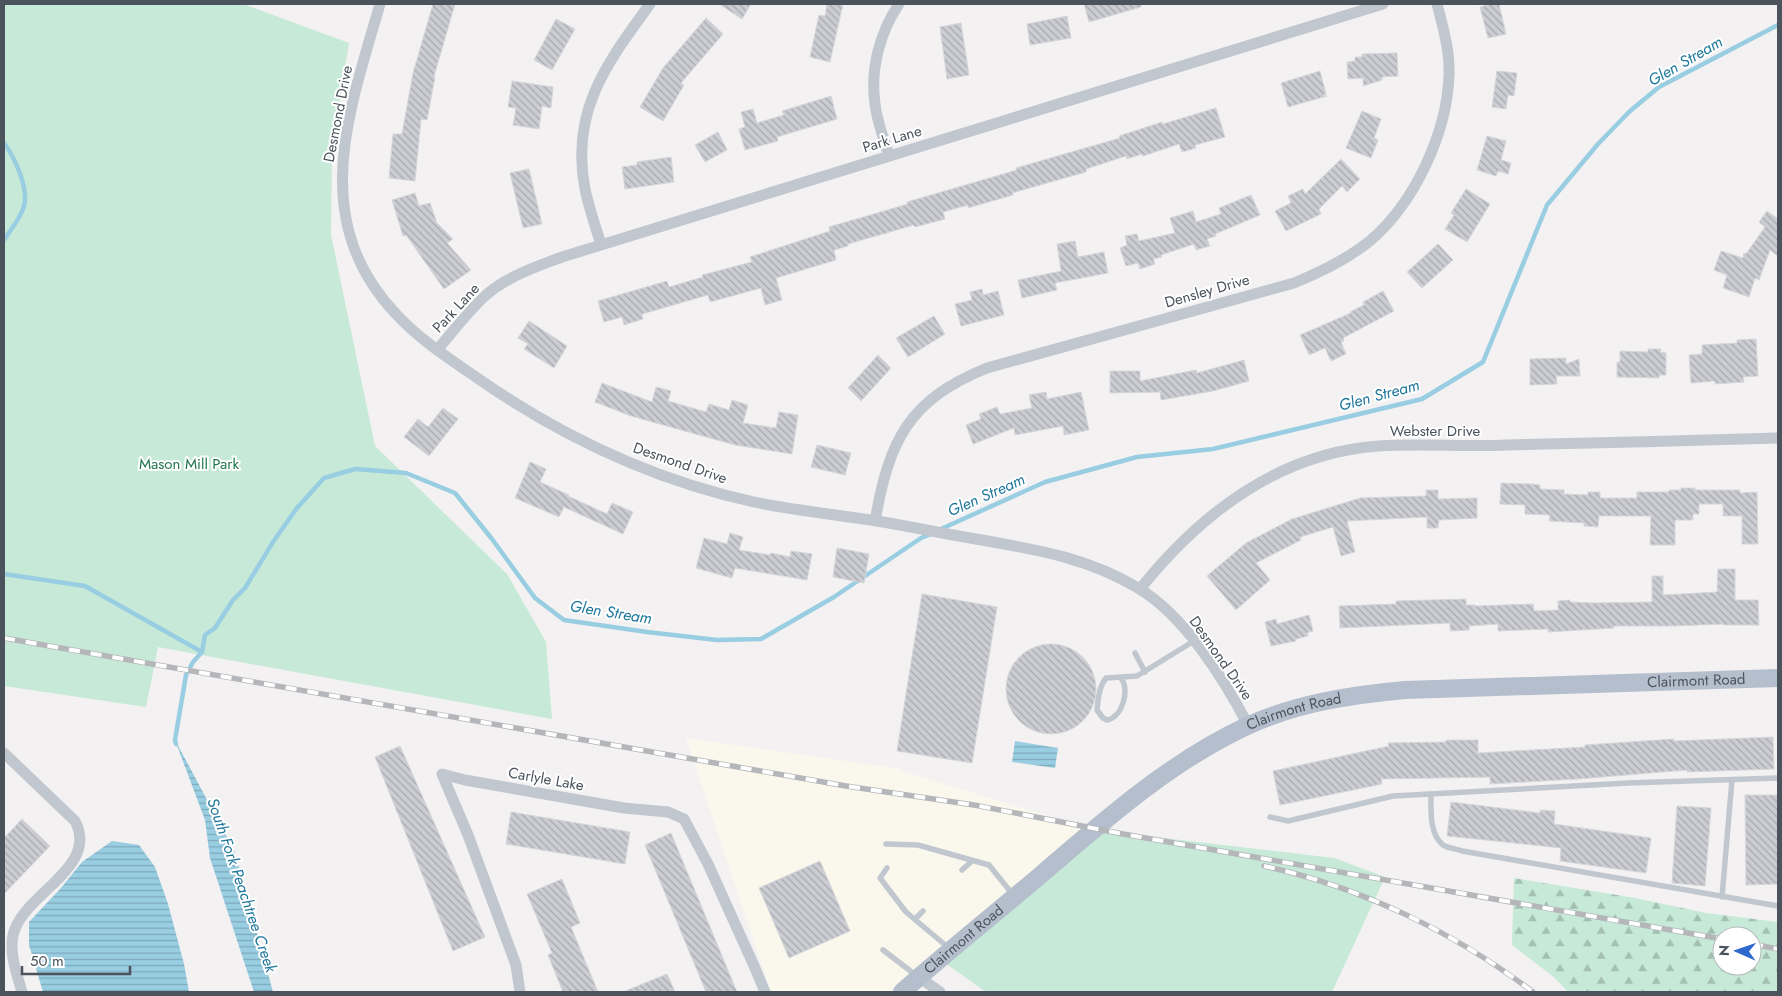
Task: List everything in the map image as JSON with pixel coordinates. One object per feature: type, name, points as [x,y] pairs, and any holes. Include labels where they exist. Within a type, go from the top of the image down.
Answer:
[{"type":"main road","name":"Clairmont Road","points":[[902,992],[922,985],[951,949],[1156,779],[1186,759],[1248,725],[1266,718],[1347,696],[1398,691],[1778,678]]},
{"type":"street","name":"Desmond Drive","points":[[380,4],[348,122],[342,172],[344,215],[349,237],[358,259],[380,296],[397,315],[437,350],[506,398],[548,422],[620,459],[662,476],[755,502],[876,520],[1041,550],[1097,567],[1140,589],[1161,604],[1194,641],[1238,705],[1248,725]]},
{"type":"street","points":[[601,244],[589,206],[583,171],[583,137],[586,118],[603,72],[650,4]]},
{"type":"street","points":[[889,156],[875,103],[875,74],[879,44],[883,32],[899,4]]},
{"type":"street","name":"Park Lane","points":[[437,350],[481,300],[497,287],[533,268],[601,244],[1383,4]]},
{"type":"street","name":"Densley Drive","points":[[876,520],[886,471],[904,429],[935,395],[958,381],[987,368],[1294,283],[1328,268],[1372,239],[1397,212],[1421,176],[1430,158],[1442,121],[1448,90],[1448,58],[1437,4]]},
{"type":"street","name":"Webster Drive","points":[[1140,589],[1179,545],[1211,515],[1239,494],[1272,475],[1303,462],[1338,453],[1377,446],[1503,446],[1778,438]]},
{"type":"street","points":[[4,753],[75,821],[80,830],[79,851],[74,860],[26,911],[13,934],[12,956],[22,992]]},
{"type":"street","name":"Carlyle Lake","points":[[520,992],[516,965],[468,835],[442,774],[624,808],[668,812],[684,819],[708,864],[756,968],[764,992]]},
{"type":"street","points":[[922,985],[940,992]]},
{"type":"lane","points":[[1121,678],[1124,682],[1124,690],[1120,711],[1111,719],[1103,718],[1097,710],[1102,683],[1106,678],[1112,676],[1121,678],[1137,676],[1194,641]]},
{"type":"lane","points":[[1135,653],[1145,672]]},
{"type":"lane","points":[[1270,817],[1288,821],[1393,796],[1778,778]]},
{"type":"lane","points":[[1722,897],[1732,780]]},
{"type":"lane","points":[[1431,794],[1431,816],[1435,834],[1443,845],[1462,851],[1778,906]]},
{"type":"lane","points":[[886,844],[918,845],[989,865],[1015,896]]},
{"type":"lane","points":[[962,870],[972,861]]},
{"type":"lane","points":[[887,868],[880,878],[906,912],[951,949]]},
{"type":"lane","points":[[915,919],[924,911]]},
{"type":"lane","points":[[883,950],[922,985]]},
{"type":"shaded area","points":[[686,738],[901,769],[902,771],[1094,830],[897,992],[771,992]]},
{"type":"green space","name":"Mason Mill Park","points":[[4,4],[243,4],[349,43],[332,149],[331,235],[375,446],[507,574],[546,642],[552,719],[158,647],[146,707],[4,686]]},
{"type":"green space","points":[[1096,830],[1334,858],[1385,877],[1332,992],[986,992],[941,960]]},
{"type":"green space","points":[[1514,878],[1635,898],[1706,913],[1778,922],[1778,992],[1568,992],[1555,978],[1512,945]]},
{"type":"water","points":[[175,740],[235,852],[273,992],[254,992],[210,858],[205,820]]},
{"type":"water","points":[[1015,741],[1058,748],[1055,768],[1012,762]]},
{"type":"water","points":[[112,841],[139,845],[155,867],[168,904],[184,964],[189,992],[43,992],[29,945],[29,922],[82,862]]},
{"type":"building","points":[[433,4],[455,4],[434,76],[427,120],[421,119],[415,181],[389,178],[393,134],[402,134],[413,73]]},
{"type":"building","points":[[719,4],[751,4],[742,19]]},
{"type":"building","points":[[827,4],[843,4],[830,62],[810,57],[819,15],[825,16]]},
{"type":"building","points":[[1084,4],[1141,4],[1141,7],[1089,22]]},
{"type":"building","points":[[1499,4],[1506,34],[1488,38],[1480,7]]},
{"type":"building","points":[[1067,16],[1071,38],[1030,45],[1027,24]]},
{"type":"building","points":[[706,18],[723,34],[681,83],[684,85],[663,121],[640,107],[663,68]]},
{"type":"building","points":[[556,19],[575,29],[552,70],[534,60]]},
{"type":"building","points":[[961,23],[969,75],[947,79],[940,27]]},
{"type":"building","points":[[1397,53],[1398,76],[1382,77],[1382,80],[1363,86],[1363,78],[1348,79],[1347,62],[1355,61],[1355,57],[1362,57],[1362,54]]},
{"type":"building","points":[[1320,71],[1326,94],[1323,95],[1327,96],[1288,107],[1281,83]]},
{"type":"building","points":[[1497,71],[1517,73],[1514,96],[1508,95],[1506,109],[1492,107]]},
{"type":"building","points":[[512,81],[553,87],[551,108],[542,106],[539,129],[513,125],[516,108],[508,107]]},
{"type":"building","points":[[831,96],[837,119],[777,137],[778,141],[745,150],[739,129],[745,127],[741,112],[753,109],[757,123],[784,115],[782,111]]},
{"type":"building","points":[[1216,108],[1225,137],[1195,145],[1196,148],[1182,152],[1179,144],[1143,156],[1142,154],[1127,159],[1126,156],[1086,169],[1086,172],[1012,193],[1013,195],[968,208],[968,205],[943,212],[945,219],[915,227],[914,225],[848,244],[848,246],[834,250],[836,260],[776,278],[782,300],[765,305],[761,288],[710,302],[708,295],[642,314],[643,319],[624,325],[622,317],[604,322],[598,301],[667,281],[669,287],[703,277],[702,275],[752,262],[750,257],[830,231],[829,227],[1017,170],[1016,168],[1120,138],[1119,136],[1162,122],[1163,124]]},
{"type":"building","points":[[1362,111],[1381,119],[1374,138],[1378,140],[1371,158],[1346,148]]},
{"type":"building","points":[[718,132],[727,150],[705,162],[695,145]]},
{"type":"building","points":[[1487,136],[1506,141],[1501,160],[1511,163],[1508,174],[1498,171],[1496,176],[1477,170]]},
{"type":"building","points":[[671,157],[674,182],[625,189],[622,167],[637,165],[637,162]]},
{"type":"building","points":[[1341,159],[1360,179],[1347,192],[1342,186],[1319,209],[1321,214],[1286,231],[1275,211],[1291,203],[1288,196],[1303,189],[1305,194]]},
{"type":"building","points":[[529,169],[542,224],[523,228],[510,173]]},
{"type":"building","points":[[1466,189],[1490,204],[1467,242],[1445,229],[1454,215],[1451,213]]},
{"type":"building","points":[[415,193],[419,206],[430,203],[437,223],[453,239],[447,243],[471,270],[444,289],[406,235],[403,236],[392,200]]},
{"type":"building","points":[[1251,195],[1260,215],[1215,234],[1216,236],[1207,239],[1210,246],[1196,250],[1194,244],[1161,255],[1162,257],[1153,259],[1155,264],[1140,269],[1138,263],[1126,266],[1120,248],[1127,245],[1125,236],[1137,234],[1139,241],[1175,233],[1170,218],[1193,211],[1196,222],[1221,214],[1219,208]]},
{"type":"building","points":[[1767,211],[1778,219],[1778,256],[1770,250],[1759,280],[1755,278],[1749,297],[1723,288],[1727,275],[1714,270],[1721,251],[1743,258],[1744,253],[1746,254],[1765,227],[1759,222]]},
{"type":"building","points":[[1075,241],[1078,257],[1104,252],[1108,273],[1055,283],[1057,290],[1022,298],[1018,280],[1061,271],[1057,244]]},
{"type":"building","points":[[1438,244],[1453,260],[1422,288],[1407,272]]},
{"type":"building","points":[[982,289],[983,295],[998,291],[1004,315],[961,326],[955,304],[972,300],[970,292]]},
{"type":"building","points":[[1383,291],[1394,311],[1343,338],[1344,341],[1341,342],[1346,354],[1331,361],[1325,348],[1309,355],[1300,335],[1351,313],[1364,305],[1363,302]]},
{"type":"building","points":[[934,316],[945,334],[908,357],[896,338]]},
{"type":"building","points":[[529,321],[567,346],[554,368],[524,349],[528,344],[518,338]]},
{"type":"building","points":[[1756,339],[1758,376],[1743,377],[1744,382],[1715,384],[1715,381],[1691,383],[1689,355],[1702,354],[1702,345],[1737,343],[1737,340]]},
{"type":"building","points":[[1648,349],[1661,349],[1660,352],[1666,353],[1666,375],[1659,375],[1659,378],[1617,377],[1617,362],[1620,362],[1620,351],[1648,352]]},
{"type":"building","points":[[878,355],[891,368],[861,401],[848,388]]},
{"type":"building","points":[[1566,358],[1566,364],[1579,359],[1580,376],[1556,376],[1557,384],[1530,385],[1530,359]]},
{"type":"building","points":[[1244,360],[1249,381],[1213,391],[1161,400],[1160,392],[1110,393],[1110,371],[1140,371],[1140,381],[1196,370],[1197,373]]},
{"type":"building","points":[[602,383],[652,402],[656,387],[671,391],[668,401],[706,412],[709,404],[729,410],[732,400],[748,405],[743,423],[776,428],[779,412],[798,415],[792,454],[735,445],[631,416],[595,402]]},
{"type":"building","points":[[1046,392],[1047,399],[1081,392],[1089,430],[1064,435],[1063,426],[1015,435],[1014,428],[973,444],[966,425],[981,419],[979,414],[997,407],[1000,414],[1032,408],[1029,395]]},
{"type":"building","points":[[443,408],[458,419],[429,456],[404,437],[418,419],[428,427]]},
{"type":"building","points":[[817,445],[851,453],[845,475],[811,467]]},
{"type":"building","points":[[530,462],[546,469],[540,482],[568,496],[607,514],[612,503],[633,512],[623,534],[564,507],[559,517],[515,498]]},
{"type":"building","points":[[1501,483],[1540,485],[1540,489],[1564,490],[1564,494],[1588,495],[1588,492],[1600,492],[1600,498],[1637,498],[1637,492],[1669,492],[1669,490],[1681,490],[1681,488],[1695,488],[1695,490],[1740,490],[1740,493],[1757,492],[1758,544],[1742,544],[1742,516],[1723,516],[1723,504],[1699,504],[1699,514],[1693,514],[1693,520],[1675,520],[1675,545],[1650,545],[1651,516],[1599,516],[1598,527],[1584,526],[1584,523],[1549,521],[1550,515],[1525,514],[1525,505],[1500,504]]},
{"type":"building","points":[[1426,490],[1438,490],[1438,499],[1477,498],[1477,518],[1439,520],[1438,528],[1427,528],[1427,517],[1347,521],[1355,552],[1341,556],[1333,527],[1300,537],[1301,540],[1256,563],[1270,580],[1236,610],[1207,576],[1246,543],[1292,519],[1360,498],[1426,496]]},
{"type":"building","points":[[730,533],[743,537],[739,550],[790,557],[791,551],[812,554],[807,580],[735,568],[732,578],[696,568],[704,538],[727,544]]},
{"type":"building","points":[[837,548],[869,554],[864,583],[833,577]]},
{"type":"building","points":[[1718,569],[1735,569],[1735,600],[1758,600],[1759,625],[1614,626],[1614,628],[1548,632],[1548,629],[1498,631],[1498,624],[1469,626],[1469,630],[1450,631],[1450,623],[1340,628],[1339,606],[1396,604],[1396,601],[1466,599],[1466,605],[1475,606],[1533,604],[1534,611],[1558,610],[1558,601],[1570,600],[1570,602],[1593,603],[1652,602],[1652,576],[1663,576],[1663,595],[1717,592]]},
{"type":"building","points":[[922,594],[997,607],[972,763],[897,751]]},
{"type":"building","points":[[1309,615],[1313,631],[1307,633],[1308,636],[1296,639],[1296,641],[1271,646],[1265,622],[1276,619],[1277,624]]},
{"type":"building","points":[[1051,644],[1068,647],[1083,657],[1093,672],[1096,689],[1093,706],[1083,721],[1068,731],[1051,734],[1034,731],[1019,721],[1009,706],[1006,689],[1009,672],[1019,657],[1034,647]]},
{"type":"building","points":[[1773,737],[1774,769],[1687,772],[1687,770],[1490,784],[1490,777],[1381,779],[1382,784],[1280,805],[1273,771],[1389,746],[1388,743],[1478,740],[1478,753],[1585,747],[1585,745],[1674,739],[1674,741]]},
{"type":"building","points":[[400,746],[485,937],[453,951],[375,757]]},
{"type":"building","points":[[1745,795],[1778,795],[1778,884],[1746,885]]},
{"type":"building","points":[[1451,802],[1540,813],[1540,810],[1555,811],[1554,824],[1651,838],[1646,873],[1560,861],[1561,848],[1447,836]]},
{"type":"building","points":[[1677,806],[1711,808],[1705,886],[1672,883]]},
{"type":"building","points":[[511,812],[630,832],[625,864],[506,844]]},
{"type":"building","points":[[22,819],[50,846],[4,894],[4,838]]},
{"type":"building","points":[[671,833],[737,992],[706,992],[645,845]]},
{"type":"building","points":[[820,861],[850,931],[789,958],[759,888]]},
{"type":"building","points":[[562,879],[580,923],[571,927],[598,992],[563,992],[548,955],[552,953],[527,894]]},
{"type":"building","points":[[667,974],[675,992],[623,992]]},
{"type":"waterway","name":"Glen Stream","points":[[941,529],[1045,482],[1137,457],[1213,449],[1422,399],[1483,362],[1547,205],[1598,144],[1630,111],[1659,87],[1778,25]]},
{"type":"waterway","name":"South Fork Peachtree Creek","points":[[4,143],[20,173],[25,199],[21,215],[4,240]]},
{"type":"waterway","name":"Glen Stream","points":[[202,652],[205,635],[215,628],[233,600],[245,588],[273,542],[297,508],[324,478],[355,469],[406,473],[455,493],[492,539],[535,598],[564,620],[717,640],[761,639],[834,597],[921,538],[931,534]]},
{"type":"waterway","name":"South Fork Peachtree Creek","points":[[4,574],[85,586],[202,652]]},
{"type":"waterway","name":"South Fork Peachtree Creek","points":[[176,744],[175,740],[186,675],[193,662],[202,652]]},
{"type":"railway","points":[[4,638],[846,786],[974,805],[1123,834],[1712,937]]},
{"type":"railway","points":[[1264,866],[1336,886],[1405,914],[1471,950],[1533,992]]},
{"type":"railway","points":[[1762,946],[1778,949]]}]
